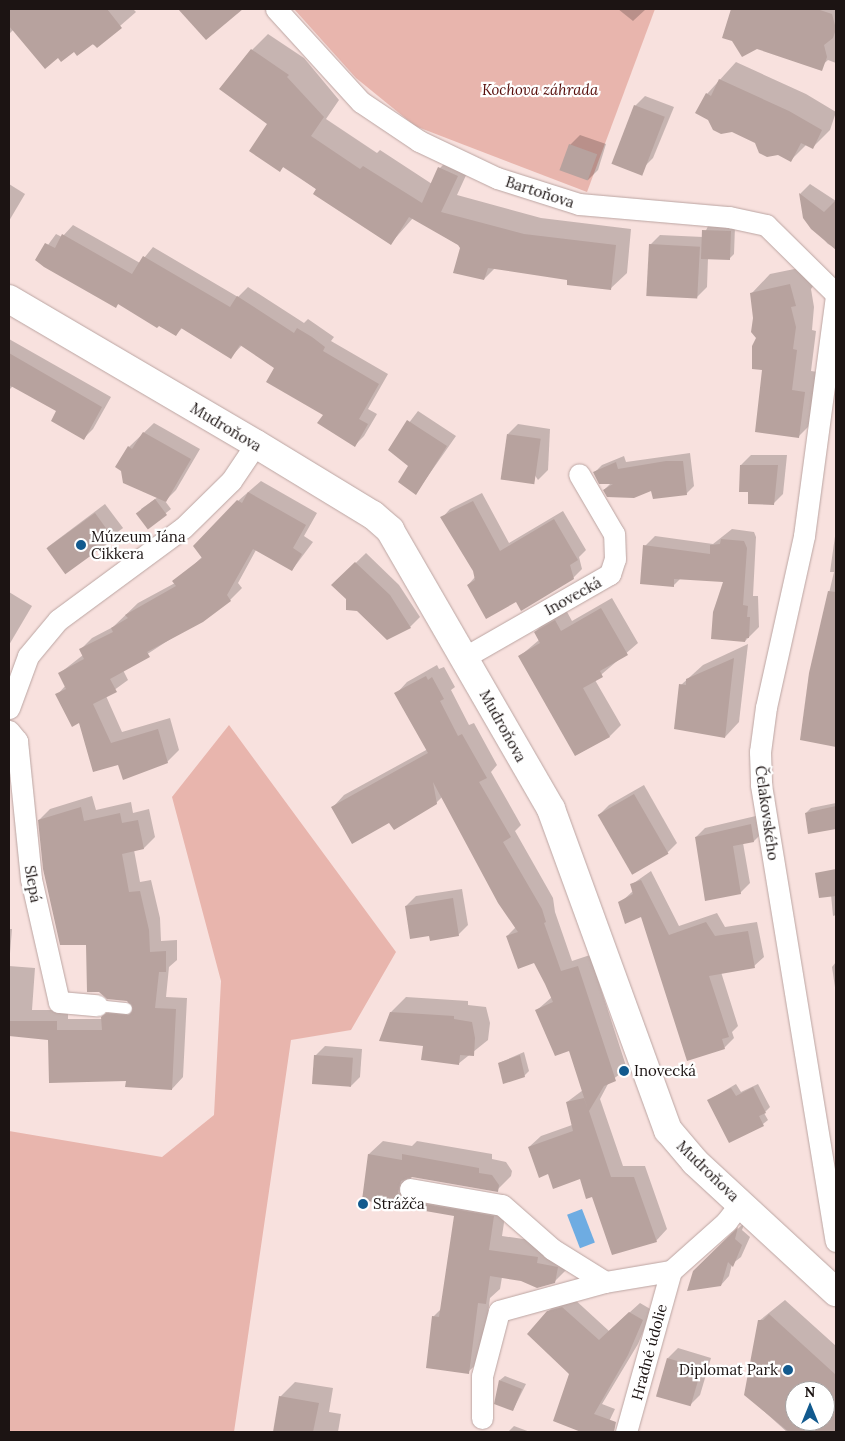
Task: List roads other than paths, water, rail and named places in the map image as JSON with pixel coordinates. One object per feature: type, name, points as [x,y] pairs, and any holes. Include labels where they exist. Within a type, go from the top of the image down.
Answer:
[{"type":"street","name":"Bartoňova","points":[[276,9],[362,102],[419,142],[496,178],[578,204],[739,218],[766,225],[836,295]]},
{"type":"street","name":"Čelakovského","points":[[836,295],[804,536],[766,708],[760,768],[836,1241]]},
{"type":"street","name":"Mudroňova","points":[[9,299],[256,444],[373,516],[390,530],[551,809],[665,1124],[695,1162],[836,1292]]},
{"type":"street","points":[[9,708],[28,656],[58,620],[183,528],[230,481],[256,444]]},
{"type":"street","name":"Inovecká","points":[[465,657],[610,574],[614,559],[614,534],[579,474]]},
{"type":"street","name":"Slepá","points":[[9,731],[17,741],[31,879],[59,1002],[96,1005]]},
{"type":"street","points":[[410,1189],[502,1205],[552,1249],[605,1282]]},
{"type":"street","points":[[482,1418],[482,1376],[499,1311],[605,1282],[671,1271],[726,1222],[741,1203]]},
{"type":"street","name":"Hradné údolie","points":[[626,1432],[671,1271]]},
{"type":"lane","points":[[96,1005],[126,1008]]},
{"type":"water","points":[[582,1209],[595,1243],[580,1248],[567,1215]]},
{"type":"place","name":"Múzeum Jána Cikkera","points":[[81,545]]},
{"type":"place","name":"Inovecká","points":[[624,1071]]},
{"type":"place","name":"Strážča","points":[[363,1204]]},
{"type":"place","name":"Diplomat Park","points":[[788,1370]]},
{"type":"park label","name":"Kochova záhrada","points":[[540,90]]}]
